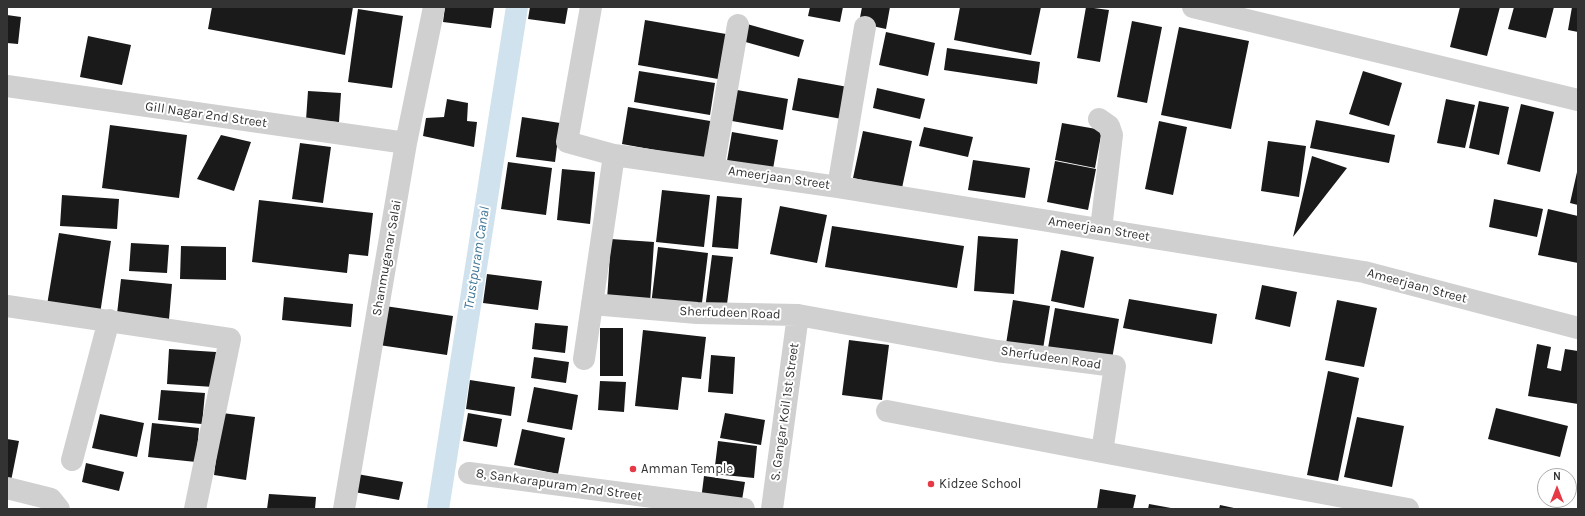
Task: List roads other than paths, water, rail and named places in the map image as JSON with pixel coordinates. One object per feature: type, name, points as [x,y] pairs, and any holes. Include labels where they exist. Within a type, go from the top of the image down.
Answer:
[{"type":"street","name":"Shanmuganar Salai","points":[[344,509],[406,143],[434,7]]},
{"type":"street","name":"Ameerjaan Street","points":[[591,7],[567,142],[614,155],[838,187],[1364,272],[1578,328]]},
{"type":"street","points":[[1194,7],[1578,100]]},
{"type":"street","points":[[713,169],[738,24]]},
{"type":"street","points":[[838,187],[865,27]]},
{"type":"street","name":"Gill Nagar 2nd Street","points":[[7,86],[406,143]]},
{"type":"street","points":[[1099,119],[1109,126],[1112,135],[1101,229]]},
{"type":"street","points":[[584,359],[614,155]]},
{"type":"street","name":"Sherfudeen Road","points":[[592,304],[697,313],[798,315],[997,350],[1115,366],[1102,452]]},
{"type":"street","points":[[7,306],[230,339],[195,509]]},
{"type":"street","name":"S. Gangar Koil 1st Street","points":[[772,509],[798,315]]},
{"type":"street","points":[[72,460],[109,320]]},
{"type":"street","points":[[887,411],[1408,509]]},
{"type":"street","name":"8, Sankarapuram 2nd Street","points":[[469,473],[744,509]]},
{"type":"street","points":[[7,488],[51,499],[59,509]]},
{"type":"waterway","name":"Trustpuram Canal","points":[[438,509],[517,7]]},
{"type":"place","name":"Amman Temple","points":[[633,469]]},
{"type":"place","name":"Kidzee School","points":[[931,484]]}]
